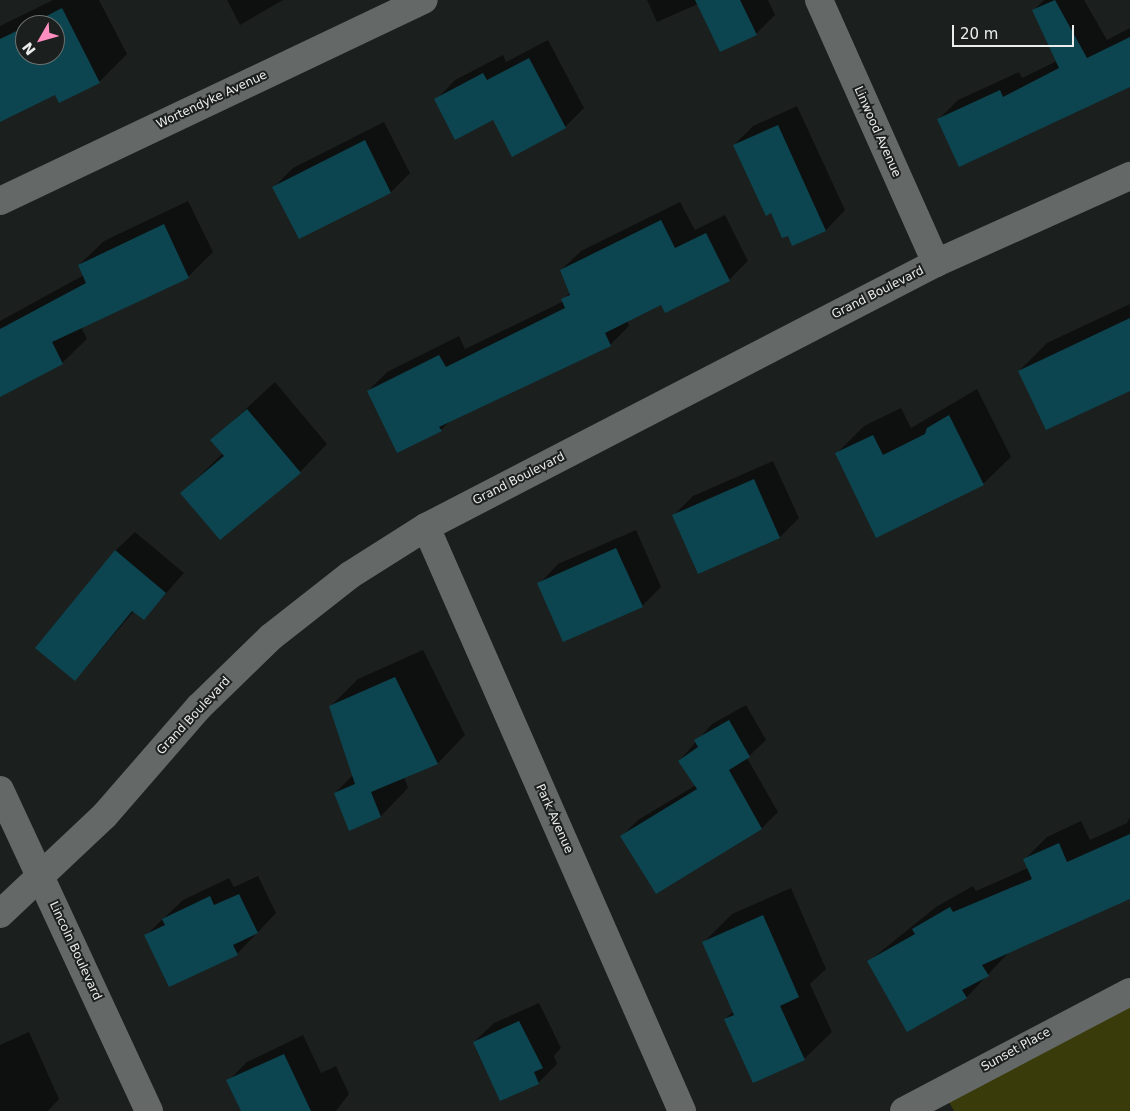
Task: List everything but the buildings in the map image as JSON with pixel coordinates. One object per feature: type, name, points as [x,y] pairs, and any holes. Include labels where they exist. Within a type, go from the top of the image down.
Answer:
[{"type":"street","name":"Wortendyke Avenue","points":[[0,201],[424,0]]},
{"type":"street","name":"Linwood Avenue","points":[[818,0],[936,263]]},
{"type":"street","name":"Grand Boulevard","points":[[0,914],[41,879],[105,815],[199,707],[271,637],[350,575],[426,527],[936,263],[1130,176]]},
{"type":"street","name":"Park Avenue","points":[[426,527],[682,1111]]},
{"type":"street","name":"Lincoln Boulevard","points":[[0,790],[149,1111]]},
{"type":"street","name":"Sunset Place","points":[[904,1111],[1130,992]]},
{"type":"shaded area","points":[[1130,992],[1130,1111],[954,1111],[942,1090]]}]
